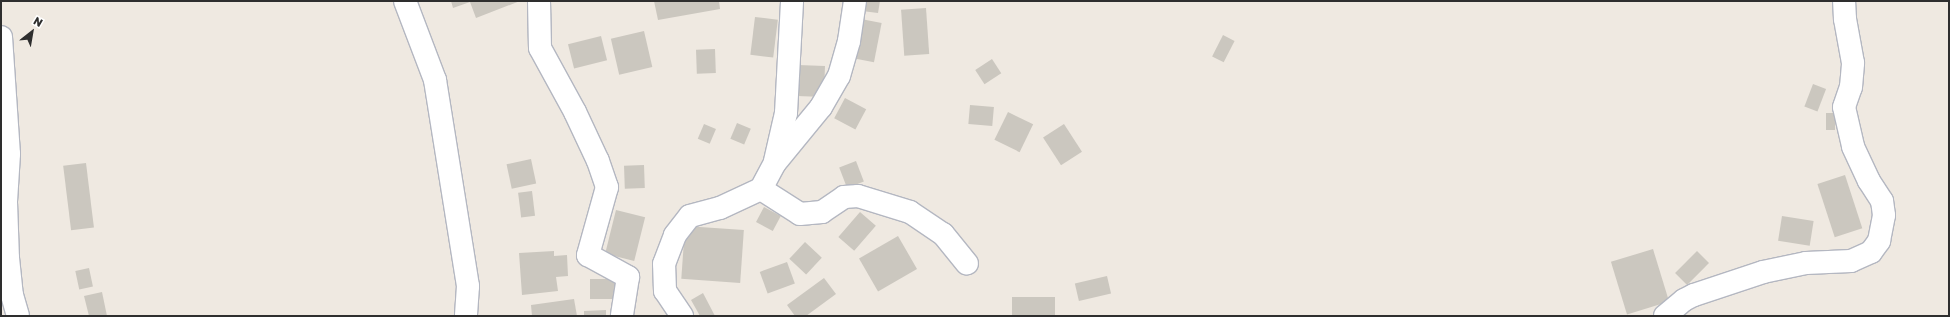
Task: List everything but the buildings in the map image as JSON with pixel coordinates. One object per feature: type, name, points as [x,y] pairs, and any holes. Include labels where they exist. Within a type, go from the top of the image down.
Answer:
[{"type":"street","points":[[405,1],[435,80],[468,286],[466,316]]},
{"type":"street","points":[[539,1],[540,48],[576,112],[598,160],[606,187],[588,255],[628,277],[622,316]]},
{"type":"street","points":[[775,162],[786,113],[792,1]]},
{"type":"street","points":[[682,316],[665,291],[664,264],[675,235],[690,216],[707,210],[720,208],[761,189],[775,162],[821,107],[839,76],[849,41],[855,1]]},
{"type":"street","points":[[1665,316],[1684,300],[1694,295],[1763,272],[1806,263],[1851,261],[1871,252],[1879,241],[1884,215],[1882,201],[1869,181],[1853,146],[1844,107],[1851,87],[1854,64],[1845,19],[1844,1]]},
{"type":"street","points":[[1,37],[9,154],[6,202],[8,258],[12,295],[18,316]]},
{"type":"street","points":[[761,189],[800,214],[822,212],[844,197],[858,196],[910,212],[943,234],[967,264]]}]
